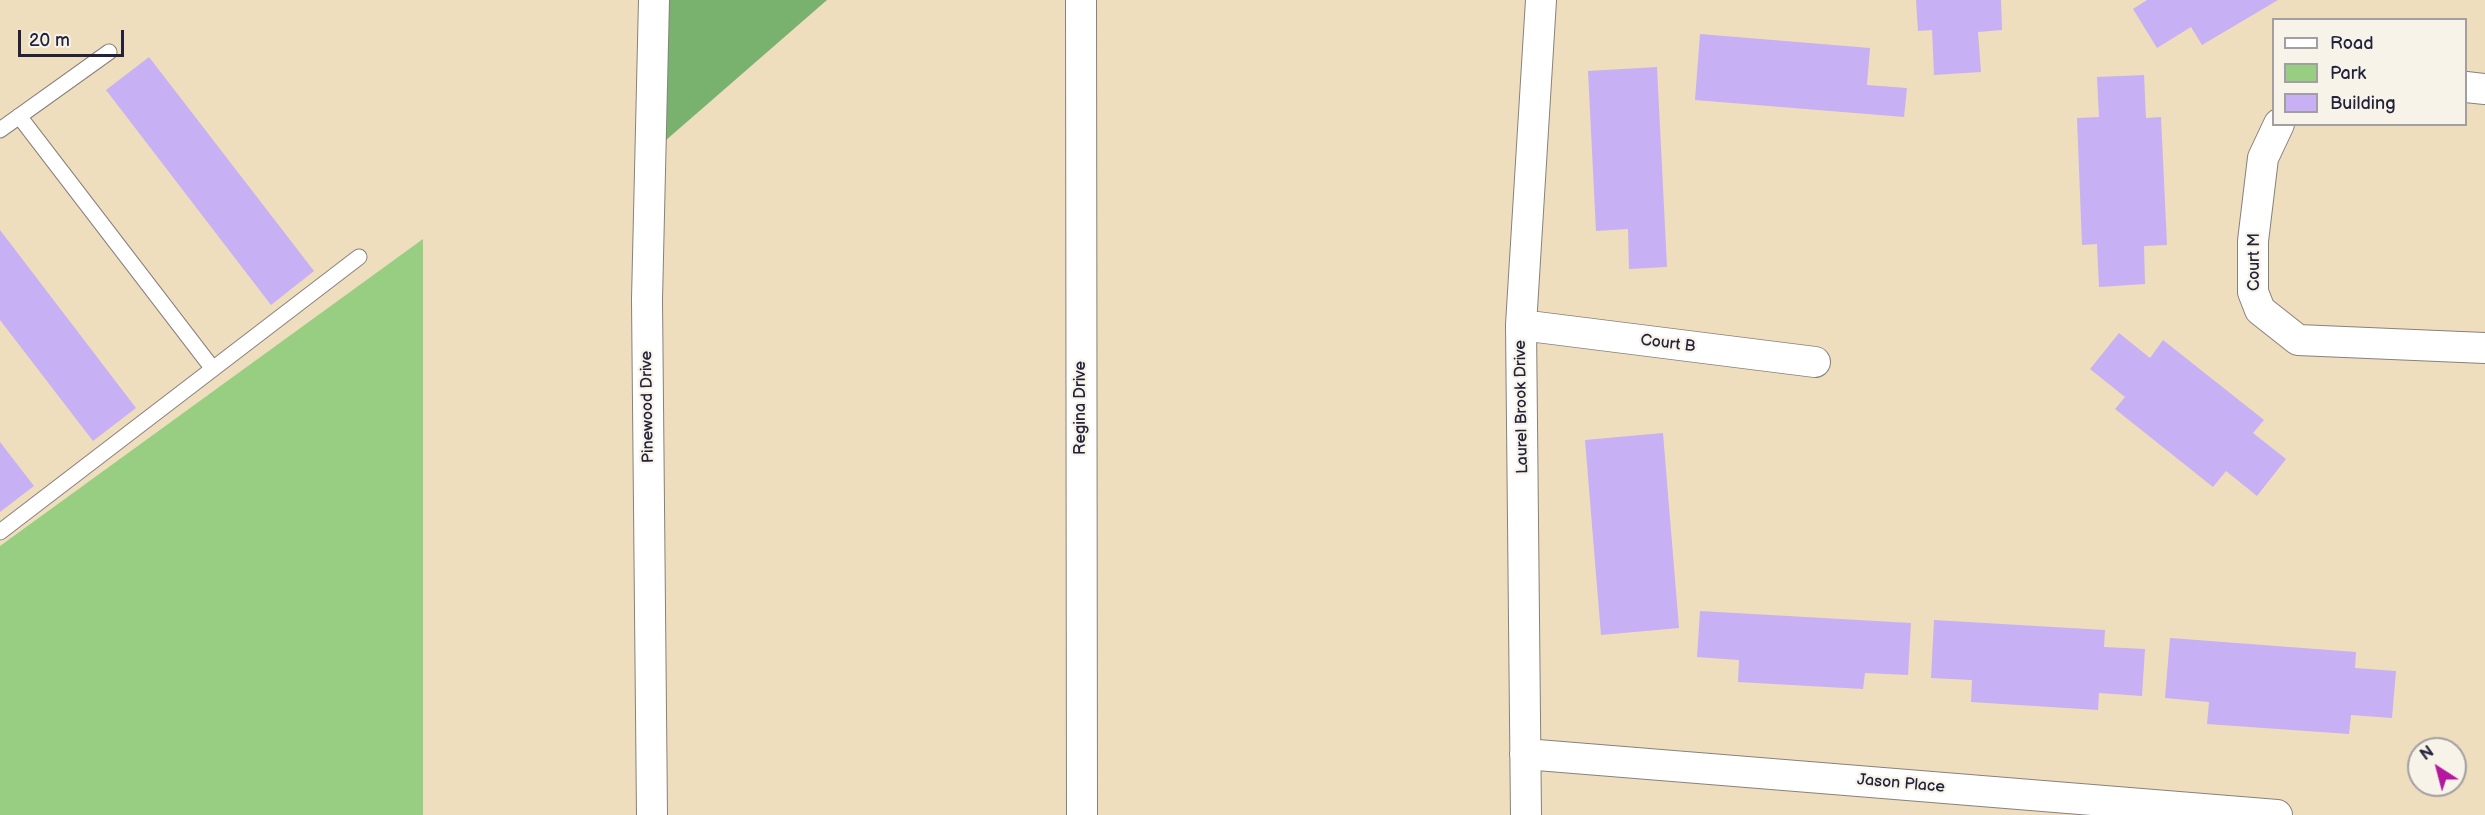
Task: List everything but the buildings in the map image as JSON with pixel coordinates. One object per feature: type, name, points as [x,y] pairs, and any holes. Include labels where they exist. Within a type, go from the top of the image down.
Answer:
[{"type":"street","name":"Pinewood Drive","points":[[652,815],[647,300],[654,0]]},
{"type":"street","name":"Regina Drive","points":[[1081,0],[1082,815]]},
{"type":"street","name":"Laurel Brook Drive","points":[[1526,815],[1521,326],[1540,0]]},
{"type":"street","points":[[2467,87],[2485,89]]},
{"type":"street","name":"Court M","points":[[2278,126],[2263,158],[2253,241],[2253,292],[2260,310],[2298,340],[2485,348]]},
{"type":"street","name":"Court B","points":[[1521,326],[1815,362]]},
{"type":"street","name":"Jason Place","points":[[1525,754],[2277,815]]},
{"type":"lane","points":[[0,130],[109,52]]},
{"type":"lane","points":[[19,116],[213,369]]},
{"type":"lane","points":[[0,532],[359,257]]},
{"type":"green space","points":[[650,0],[827,0],[650,154]]},
{"type":"green space","points":[[423,239],[423,815],[0,815],[0,546]]}]
